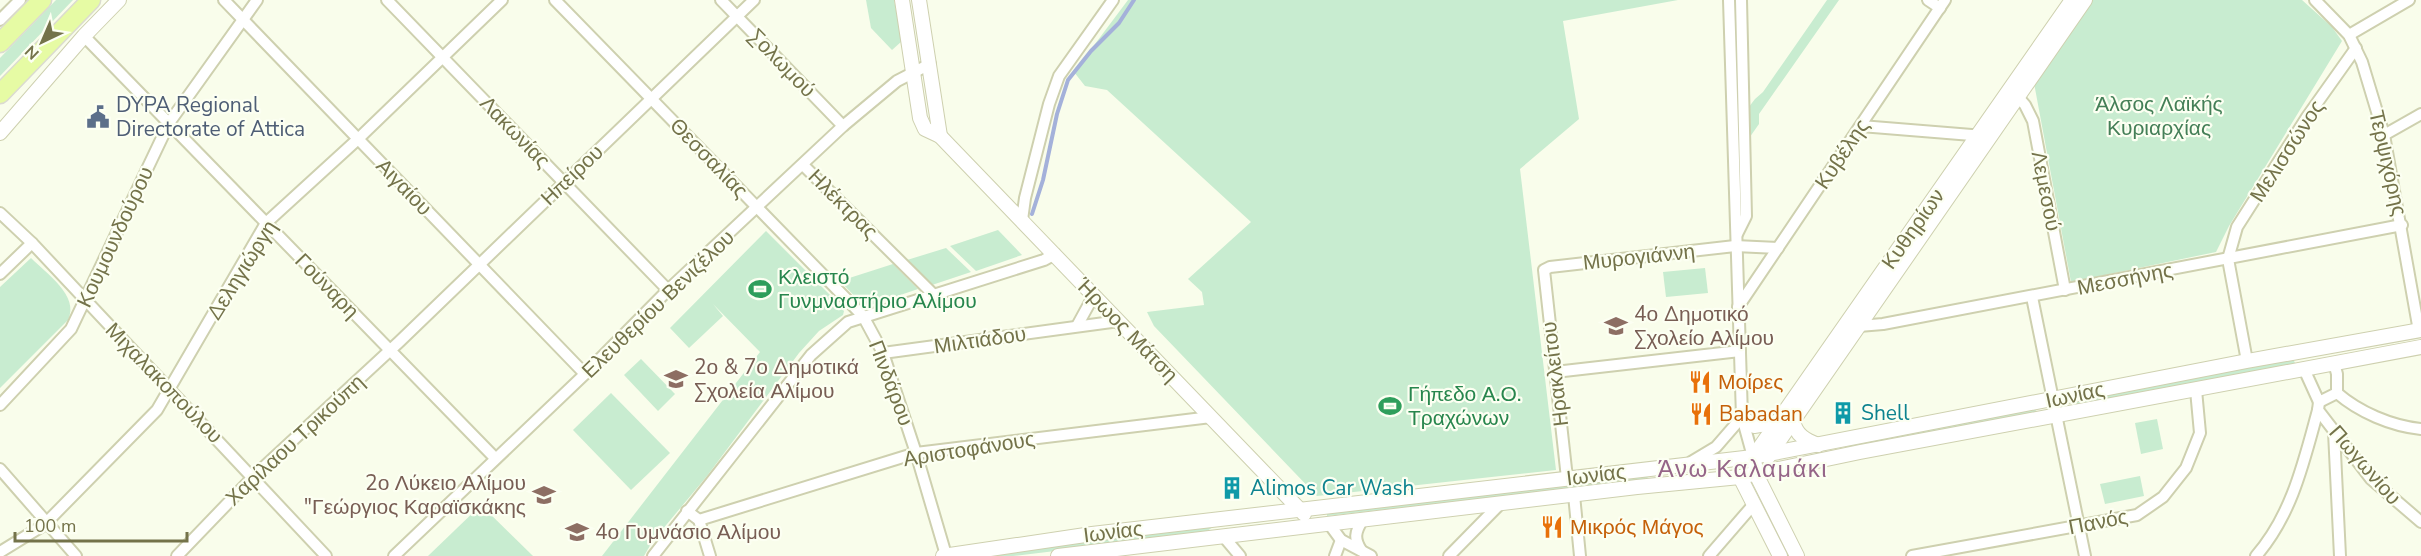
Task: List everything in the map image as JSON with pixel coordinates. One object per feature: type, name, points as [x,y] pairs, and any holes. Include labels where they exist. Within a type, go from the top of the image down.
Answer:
[{"type":"main road","points":[[0,43],[42,0]]},
{"type":"main road","points":[[0,94],[91,0]]},
{"type":"street","points":[[0,20],[20,0]]},
{"type":"street","points":[[0,133],[84,36],[119,0]]},
{"type":"street","name":"Αιγαίου","points":[[224,0],[585,374]]},
{"type":"street","name":"Κουμουνδούρου","points":[[0,405],[71,329],[169,123],[257,0]]},
{"type":"street","name":"Λακωνίας","points":[[387,0],[668,290]]},
{"type":"street","name":"Δεληγιώργη","points":[[0,552],[46,522],[157,410],[266,223],[358,139],[502,0]]},
{"type":"street","name":"Θεσσαλίας","points":[[555,0],[863,316]]},
{"type":"street","name":"Σολωμού","points":[[721,0],[843,126]]},
{"type":"street","name":"Ηπείρου","points":[[390,351],[754,0]]},
{"type":"street","name":"Ήρωος Μάτση","points":[[902,0],[920,118],[925,129],[940,136],[1022,220],[1300,509],[1312,527]]},
{"type":"street","points":[[919,0],[940,136]]},
{"type":"street","points":[[1022,220],[1025,198],[1049,104],[1059,76],[1113,0]]},
{"type":"street","points":[[1735,0],[1745,156],[1746,216],[1736,242]]},
{"type":"street","points":[[1735,0],[1733,163],[1742,417],[1754,457],[1756,474],[1797,556]]},
{"type":"street","points":[[1928,0],[1943,4]]},
{"type":"street","name":"Κυθηρίων","points":[[1740,477],[1778,422],[1854,323],[1984,136],[2072,0]]},
{"type":"street","name":"Κυθηρίων","points":[[1984,136],[2018,97],[2085,0]]},
{"type":"street","name":"Τερψιχόρης","points":[[2315,0],[2349,35],[2356,48],[2385,135],[2420,331]]},
{"type":"street","points":[[2349,35],[2409,0]]},
{"type":"street","name":"Κυβέλης","points":[[1738,307],[1943,4]]},
{"type":"street","name":"Γούναρη","points":[[84,36],[495,458]]},
{"type":"street","name":"Μελισσώνος","points":[[2228,260],[2237,227],[2307,117],[2356,48]]},
{"type":"street","name":"Ελευθερίου Βενιζέλου","points":[[394,556],[585,374],[668,290],[843,126],[897,81],[930,64]]},
{"type":"street","name":"Λεμεσού","points":[[2018,97],[2033,121],[2065,290]]},
{"type":"street","points":[[2385,135],[2421,114]]},
{"type":"street","points":[[1860,126],[1984,136]]},
{"type":"street","points":[[1733,163],[1745,156]]},
{"type":"street","name":"Ηλέκτρας","points":[[803,165],[934,295]]},
{"type":"street","name":"Μιχαλακοπούλου","points":[[0,213],[32,243],[326,556]]},
{"type":"street","name":"Μεσσήνης","points":[[1854,323],[2032,297],[2402,225]]},
{"type":"street","name":"Μυρογιάννη","points":[[1544,270],[1550,267],[1736,242],[1778,248]]},
{"type":"street","points":[[0,274],[32,243]]},
{"type":"street","points":[[653,556],[811,355],[848,322],[1044,260],[1054,254]]},
{"type":"street","points":[[2228,260],[2247,361]]},
{"type":"street","name":"Ηρακλείτου","points":[[1544,270],[1567,478]]},
{"type":"street","points":[[1077,326],[1094,296]]},
{"type":"street","points":[[2032,297],[2085,556]]},
{"type":"street","name":"Πινδάρου","points":[[863,316],[883,353],[916,453],[945,556]]},
{"type":"street","name":"Μιλτιάδου","points":[[883,353],[1119,321]]},
{"type":"street","name":"Κυθηρίων","points":[[1756,474],[1793,421],[1854,323]]},
{"type":"street","name":"Ιωνίας","points":[[945,556],[1027,543],[1300,509],[1754,457],[2247,361],[2420,331]]},
{"type":"street","name":"Ιωνίας","points":[[1058,556],[1740,477],[1860,452],[2421,347]]},
{"type":"street","name":"Χαρίλαου Τρικούπη","points":[[177,556],[253,477],[390,351]]},
{"type":"street","points":[[1555,372],[1740,351]]},
{"type":"street","points":[[2334,363],[2337,393]]},
{"type":"street","name":"Πωγωνίου","points":[[2304,369],[2318,406],[2334,432],[2371,479],[2421,522]]},
{"type":"street","name":"Πανός","points":[[1912,556],[2137,515],[2150,508],[2175,485],[2186,468],[2200,433],[2196,390]]},
{"type":"street","points":[[2256,556],[2285,514],[2294,494],[2318,406],[2337,393]]},
{"type":"street","points":[[2337,393],[2353,406],[2381,418],[2421,429]]},
{"type":"street","name":"Αριστοφάνους","points":[[699,520],[916,453],[1211,417]]},
{"type":"street","points":[[1742,417],[1754,426],[1778,422]]},
{"type":"street","points":[[1687,464],[1716,447],[1742,417]]},
{"type":"street","points":[[1793,421],[1802,438],[1818,445]]},
{"type":"street","points":[[2334,432],[2340,556]]},
{"type":"street","points":[[0,469],[76,556]]},
{"type":"street","points":[[1740,477],[1780,556]]},
{"type":"street","points":[[1574,495],[1580,556]]},
{"type":"street","points":[[1449,556],[1500,504]]},
{"type":"street","points":[[1709,556],[1754,504]]},
{"type":"street","points":[[687,511],[699,520],[710,556]]},
{"type":"street","points":[[1362,521],[1355,534],[1355,541],[1366,553]]},
{"type":"street","points":[[1330,525],[1341,540],[1366,553]]},
{"type":"street","points":[[1224,537],[1240,556]]},
{"type":"street","points":[[1335,556],[1341,540]]},
{"type":"green space","points":[[56,0],[73,0],[0,76],[0,58]]},
{"type":"green space","points":[[866,0],[894,0],[902,41],[892,50],[871,28]]},
{"type":"green space","points":[[1128,0],[1678,0],[1563,21],[1579,119],[1520,169],[1556,470],[1317,496],[1154,326],[1147,312],[1204,305],[1202,292],[1188,279],[1251,222],[1107,90],[1085,86],[1074,72]]},
{"type":"green space","points":[[1827,0],[1839,0],[1759,114],[1759,124],[1740,151],[1738,149],[1737,22],[1742,116],[1763,92]]},
{"type":"green space","name":"Άλσος Λαϊκής Κυριαρχίας","points":[[2091,0],[2302,0],[2332,27],[2342,41],[2229,226],[2216,252],[2071,282],[2034,83]]},
{"type":"green space","points":[[998,230],[1022,255],[976,271],[950,246]]},
{"type":"green space","points":[[766,231],[840,305],[844,311],[843,315],[819,331],[799,353],[707,476],[652,542],[644,556],[602,556],[760,352],[713,304],[723,316],[689,348],[670,328]]},
{"type":"green space","points":[[946,248],[971,272],[932,285],[907,260]]},
{"type":"green space","points":[[31,258],[66,294],[70,311],[68,320],[0,388],[0,287]]},
{"type":"green space","points":[[893,264],[918,289],[865,307],[840,281]]},
{"type":"green space","points":[[1705,268],[1708,293],[1666,297],[1663,272]]},
{"type":"green space","points":[[641,359],[675,394],[658,411],[624,375]]},
{"type":"green space","points":[[2293,359],[2295,363],[2292,366],[2076,408],[2073,405],[2075,399]]},
{"type":"green space","points":[[611,393],[670,453],[631,490],[573,430]]},
{"type":"green space","points":[[2034,409],[2039,413],[1800,461],[1800,457],[1845,448],[1853,442]]},
{"type":"green space","points":[[2157,419],[2163,449],[2141,454],[2135,423]]},
{"type":"green space","points":[[1651,473],[1651,476],[1642,480],[1327,516],[1327,511]]},
{"type":"green space","points":[[2140,476],[2144,496],[2105,504],[2100,484]]},
{"type":"green space","points":[[481,505],[533,556],[428,556]]},
{"type":"green space","points":[[1260,520],[1261,522],[1213,527],[1204,533],[1013,556],[971,556]]},
{"type":"waterway","points":[[1032,214],[1043,180],[1057,114],[1068,80],[1091,51],[1119,23],[1134,0]]},
{"type":"place","name":"DYPA Regional Directorate of Attica","points":[[98,117]]},
{"type":"place","name":"Κλειστό Γυνμναστήριο Αλίμου","points":[[760,289]]},
{"type":"place","name":"4ο Δημοτικό Σχολείο Αλίμου","points":[[1616,326]]},
{"type":"place","name":"2ο & 7ο Δημοτικά Σχολεία Αλίμου","points":[[676,379]]},
{"type":"place","name":"Μοίρες","points":[[1700,382]]},
{"type":"place","name":"Γήπεδο Α.Ο. Τραχώνων","points":[[1390,406]]},
{"type":"place","name":"Shell","points":[[1843,413]]},
{"type":"place","name":"Babadan","points":[[1701,414]]},
{"type":"place","name":"Alimos Car Wash","points":[[1232,488]]},
{"type":"place","name":"2ο Λύκειο Αλίμου \"Γεώργιος Καραϊσκάκης","points":[[544,495]]},
{"type":"place","name":"Μικρός Μάγος","points":[[1552,527]]},
{"type":"place","name":"4ο Γυμνάσιο Αλίμου","points":[[577,532]]},
{"type":"district","name":"Άνω Καλαμάκι","points":[[1743,469]]}]
